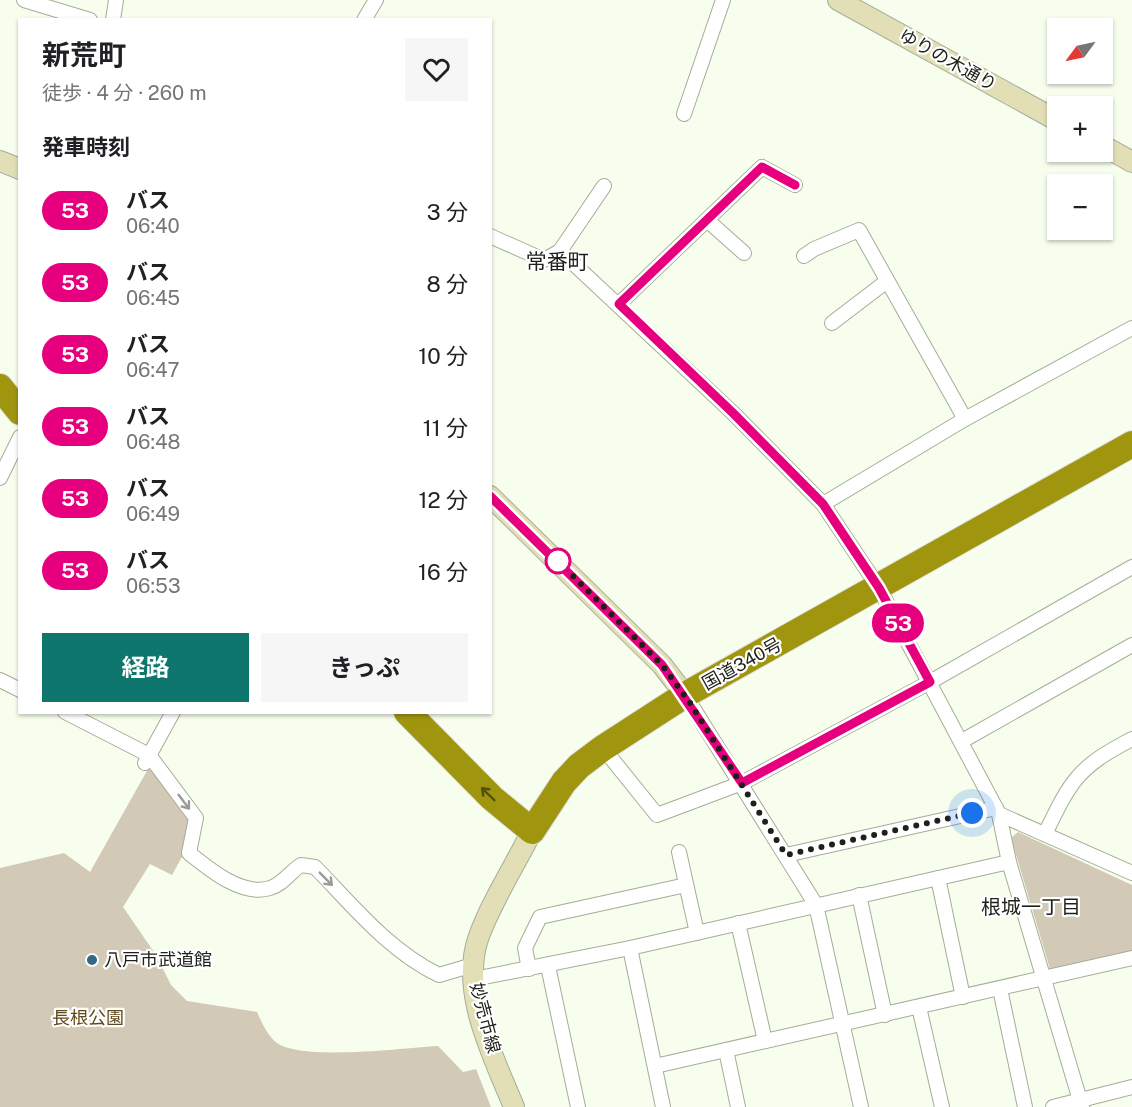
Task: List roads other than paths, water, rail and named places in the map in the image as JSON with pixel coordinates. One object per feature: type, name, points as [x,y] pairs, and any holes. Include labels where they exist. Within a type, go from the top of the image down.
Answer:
[{"type":"highway","points":[[0,387],[18,410]]},
{"type":"highway","name":"国道340号","points":[[532,831],[564,782],[579,766],[685,695],[1132,444]]},
{"type":"highway","points":[[409,714],[492,798],[532,831]]},
{"type":"street","points":[[24,0],[83,18]]},
{"type":"street","points":[[113,18],[116,0]]},
{"type":"street","points":[[365,18],[376,0]]},
{"type":"street","points":[[684,114],[723,0]]},
{"type":"street","name":"ゆりの木通り","points":[[838,0],[1047,115]]},
{"type":"street","points":[[1113,152],[1132,162]]},
{"type":"street","points":[[0,161],[18,168]]},
{"type":"street","points":[[619,304],[762,167],[795,185]]},
{"type":"street","points":[[492,237],[544,260],[560,251],[604,186]]},
{"type":"street","points":[[707,219],[744,253]]},
{"type":"street","points":[[804,256],[814,249],[859,230],[965,419]]},
{"type":"street","points":[[560,251],[733,413],[823,504],[879,588],[962,741],[997,811],[1009,862],[1081,1104]]},
{"type":"street","points":[[832,323],[887,281]]},
{"type":"street","points":[[823,504],[965,419],[1132,328]]},
{"type":"street","points":[[0,478],[18,441]]},
{"type":"street","points":[[492,498],[662,665],[685,695],[786,855],[816,905],[861,1107]]},
{"type":"street","points":[[603,748],[657,815],[742,783],[930,682],[1132,567]]},
{"type":"street","points":[[962,741],[1132,645]]},
{"type":"street","points":[[0,680],[18,689]]},
{"type":"street","points":[[68,714],[147,759],[196,818],[189,853],[239,886],[250,889],[270,888],[301,865],[315,867],[390,943],[422,967],[439,975],[548,966],[1009,862]]},
{"type":"street","points":[[147,759],[172,714]]},
{"type":"street","points":[[1045,834],[1073,780],[1099,756],[1132,739]]},
{"type":"street","points":[[786,855],[997,811],[1132,873]]},
{"type":"street","name":"妙売市線","points":[[514,1107],[480,1016],[473,972],[478,939],[532,831]]},
{"type":"street","points":[[679,852],[697,933]]},
{"type":"street","points":[[938,878],[963,998]]},
{"type":"street","points":[[529,969],[525,948],[540,917],[686,885]]},
{"type":"street","points":[[859,895],[885,1015]]},
{"type":"street","points":[[738,923],[765,1041]]},
{"type":"street","points":[[630,948],[663,1107]]},
{"type":"street","points":[[655,1066],[1132,958]]},
{"type":"street","points":[[548,966],[578,1107]]},
{"type":"street","points":[[1000,989],[1025,1107]]},
{"type":"street","points":[[919,1007],[942,1107]]},
{"type":"street","points":[[726,1050],[738,1107]]},
{"type":"street","points":[[1053,1107],[1081,1104],[1132,1087]]},
{"type":"place","name":"八戸市武道館","points":[[92,960]]},
{"type":"district","name":"常番町","points":[[557,262]]},
{"type":"district","name":"根城一丁目","points":[[1031,907]]},
{"type":"park label","name":"長根公園","points":[[88,1018]]}]
